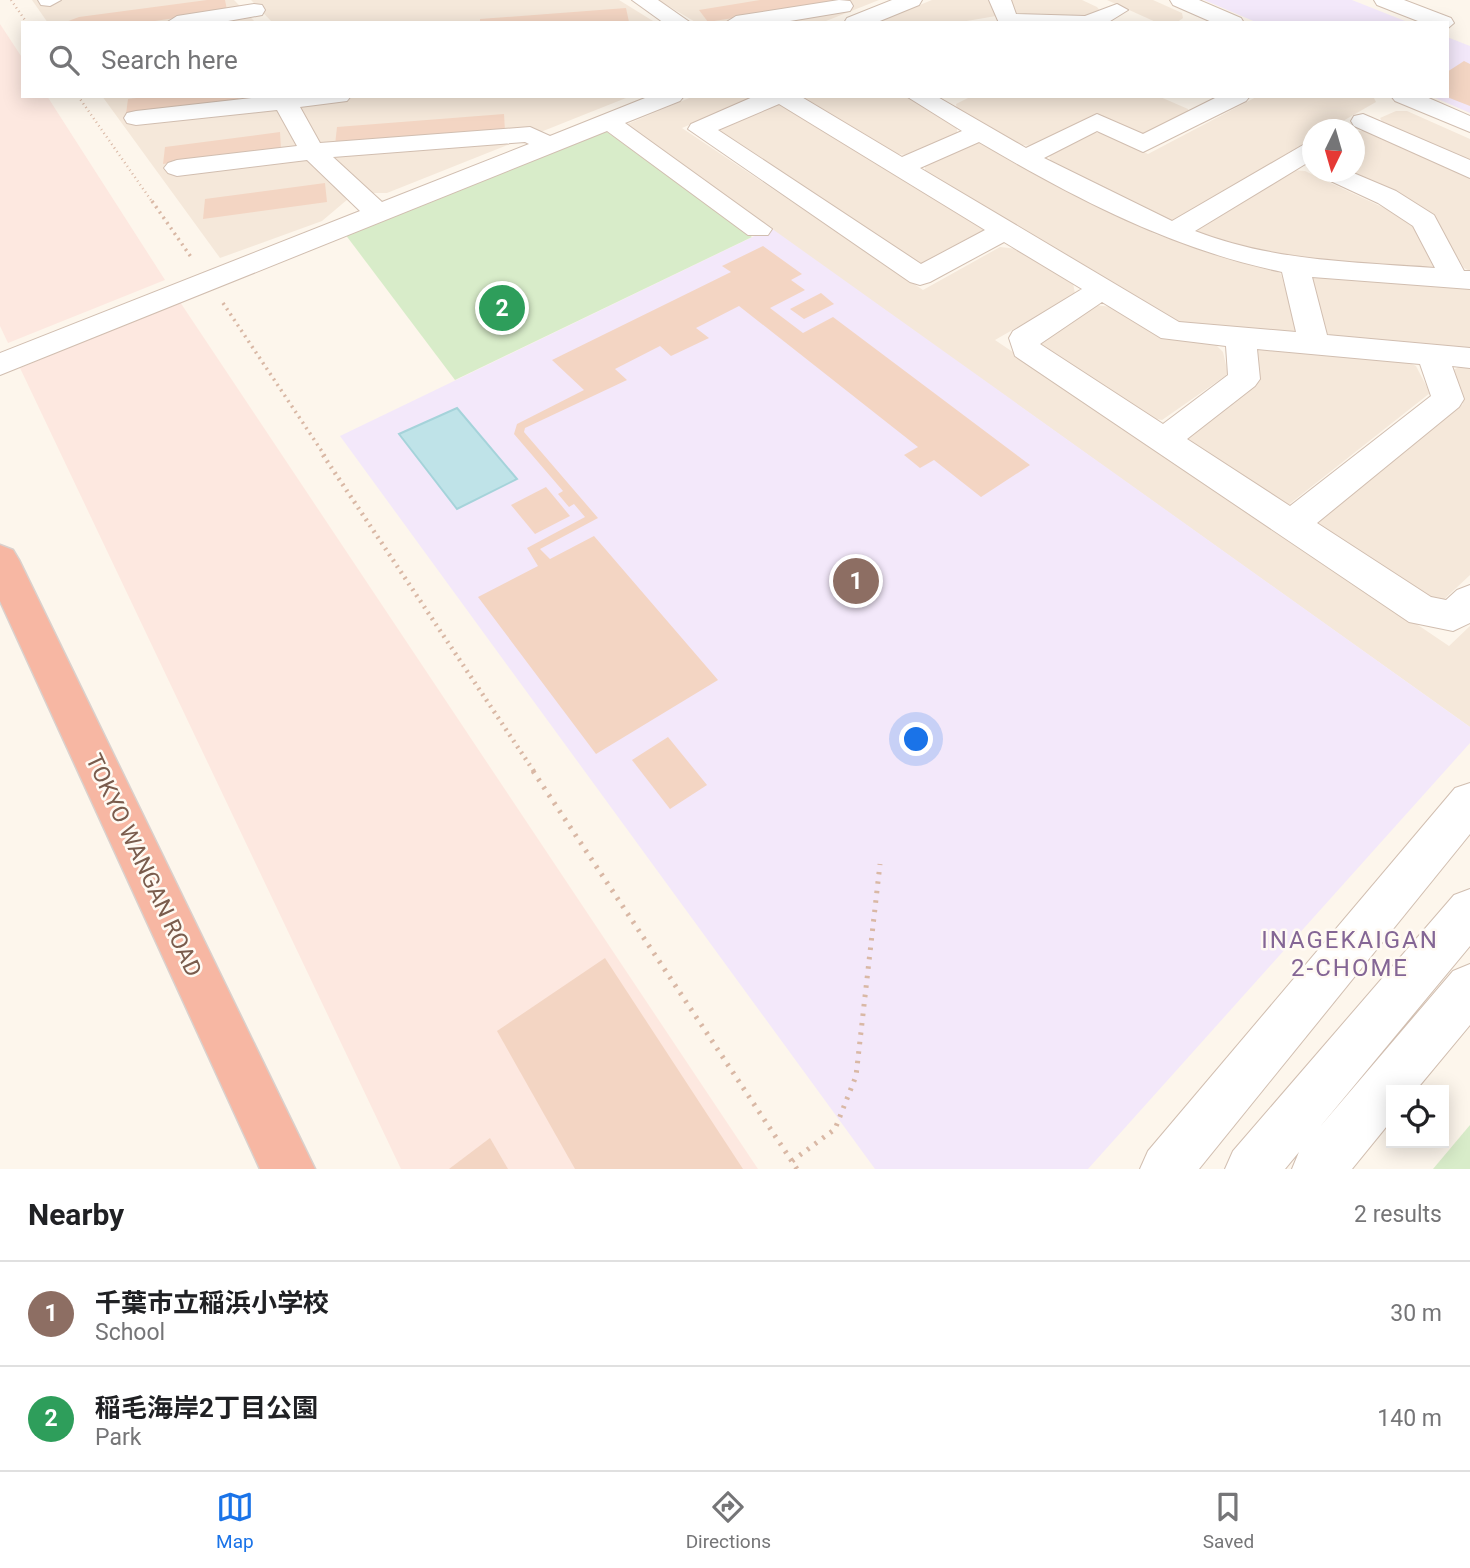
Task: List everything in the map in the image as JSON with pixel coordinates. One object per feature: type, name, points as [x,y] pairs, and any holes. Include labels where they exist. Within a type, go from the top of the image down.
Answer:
[{"type":"highway","name":"TOKYO WANGAN ROAD","points":[[0,560],[288,1169]]},
{"type":"street","points":[[643,0],[671,21]]},
{"type":"street","points":[[761,21],[848,14],[911,0]]},
{"type":"street","points":[[1094,0],[1126,15],[1098,21]]},
{"type":"street","points":[[1181,0],[1229,21]]},
{"type":"street","points":[[1385,0],[1418,2],[1449,21]]},
{"type":"street","points":[[190,21],[254,11]]},
{"type":"street","points":[[1192,21],[1210,12]]},
{"type":"street","points":[[998,14],[1068,21]]},
{"type":"street","points":[[136,118],[284,98],[334,177],[378,212]]},
{"type":"street","points":[[0,365],[548,145],[632,103],[661,98]]},
{"type":"street","points":[[771,98],[700,129],[920,276],[1004,230]]},
{"type":"street","points":[[786,98],[1172,331],[1470,358]]},
{"type":"street","points":[[1181,98],[1208,111]]},
{"type":"street","points":[[1027,158],[1097,121],[1143,144],[1234,98]]},
{"type":"street","points":[[1365,120],[1402,98]]},
{"type":"street","points":[[1406,98],[1470,125]]},
{"type":"street","points":[[935,99],[981,132],[1110,204],[1228,250],[1295,266],[1462,279]]},
{"type":"street","points":[[618,129],[758,229]]},
{"type":"street","points":[[1365,129],[1470,170]]},
{"type":"street","points":[[901,167],[981,132]]},
{"type":"street","points":[[177,168],[316,151],[530,134],[548,145]]},
{"type":"street","points":[[1175,231],[1302,160]]},
{"type":"street","points":[[1353,182],[1387,197],[1424,221],[1462,279]]},
{"type":"street","points":[[1295,266],[1314,344]]},
{"type":"street","points":[[1102,289],[1024,338],[1026,349],[1422,611],[1453,616],[1470,600]]},
{"type":"street","points":[[1163,440],[1244,379],[1241,337]]},
{"type":"street","points":[[1292,524],[1448,399],[1432,354]]},
{"type":"street","points":[[1166,1169],[1470,802]]},
{"type":"street","points":[[1251,1169],[1470,911]]},
{"type":"street","points":[[1318,1169],[1470,988]]},
{"type":"path","points":[[10,0],[26,21]]},
{"type":"path","points":[[79,98],[194,261]]},
{"type":"path","points":[[220,299],[797,1169]]},
{"type":"path","points":[[792,1161],[835,1129],[856,1076],[880,864]]},
{"type":"shaded area","points":[[32,0],[234,0],[254,21],[47,21]]},
{"type":"shaded area","points":[[251,0],[619,0],[653,21],[271,21]]},
{"type":"shaded area","points":[[658,0],[879,0],[826,21],[694,21]]},
{"type":"shaded area","points":[[932,0],[990,0],[996,16],[967,21],[880,21]]},
{"type":"shaded area","points":[[1011,0],[1082,0],[1101,12],[1086,19],[1027,17],[1016,13]]},
{"type":"shaded area","points":[[1107,0],[1153,0],[1182,13],[1183,18],[1179,21],[1154,21]]},
{"type":"shaded area","points":[[1204,0],[1352,0],[1405,21],[1253,21]]},
{"type":"shaded area","points":[[0,24],[21,56],[21,98],[48,98],[165,280],[8,343],[0,326]]},
{"type":"shaded area","points":[[1449,38],[1470,46],[1470,113],[1436,98],[1449,98]]},
{"type":"shaded area","points":[[103,98],[272,98],[299,150],[348,199],[322,221],[220,258]]},
{"type":"shaded area","points":[[293,98],[626,98],[387,193],[364,193],[316,143]]},
{"type":"shaded area","points":[[689,98],[751,98],[682,128],[923,290],[1000,247],[1018,249],[1073,283],[1075,294],[995,340],[1449,646],[1470,626],[1470,727],[625,125]]},
{"type":"shaded area","points":[[802,98],[908,98],[957,126],[957,134],[907,155],[896,154]]},
{"type":"shaded area","points":[[968,98],[1163,98],[1188,109],[1191,116],[1150,135],[1136,135],[1096,114],[1033,146],[1020,145],[957,110],[956,104]]},
{"type":"shaded area","points":[[1254,98],[1374,98],[1376,102],[1346,119],[1302,119],[1302,145],[1174,220],[1161,220],[1051,163],[1049,155],[1091,133],[1105,133],[1148,154]]},
{"type":"shaded area","points":[[774,104],[787,106],[983,228],[985,237],[922,267],[719,134],[720,127]]},
{"type":"shaded area","points":[[1396,111],[1407,111],[1470,139],[1470,164],[1384,125],[1380,118]]},
{"type":"shaded area","points":[[1365,131],[1470,176],[1470,271],[1464,268],[1439,226],[1410,205],[1360,182],[1365,182]]},
{"type":"shaded area","points":[[973,142],[986,142],[1155,234],[1231,259],[1268,266],[1281,274],[1297,329],[1291,333],[1174,325],[925,173],[925,166]]},
{"type":"shaded area","points":[[1292,170],[1302,171],[1302,182],[1329,182],[1395,213],[1415,228],[1436,265],[1428,271],[1300,261],[1202,237],[1195,228]]},
{"type":"shaded area","points":[[771,228],[1470,727],[1470,743],[1088,1169],[875,1169],[340,436]]},
{"type":"shaded area","points":[[1316,275],[1470,288],[1470,350],[1335,338],[1323,331],[1306,279]]},
{"type":"shaded area","points":[[180,302],[758,1169],[401,1169],[20,368]]},
{"type":"shaded area","points":[[1095,305],[1112,307],[1163,339],[1215,344],[1223,352],[1228,374],[1162,420],[1145,417],[1041,349],[1041,338]]},
{"type":"shaded area","points":[[1257,349],[1405,361],[1416,366],[1430,393],[1287,506],[1188,449],[1185,436]]},
{"type":"shaded area","points":[[1459,367],[1470,367],[1470,575],[1439,604],[1315,522],[1463,404],[1449,372]]},
{"type":"green space","points":[[603,129],[752,237],[455,380],[345,234]]},
{"type":"green space","points":[[1470,1125],[1470,1169],[1433,1169]]},
{"type":"water","points":[[457,408],[517,479],[457,509],[399,434]]},
{"type":"building","points":[[207,0],[225,0],[227,10],[155,21],[68,21],[79,17]]},
{"type":"building","points":[[760,0],[839,0],[714,21],[707,21],[699,10]]},
{"type":"building","points":[[626,8],[629,21],[480,21]]},
{"type":"building","points":[[1464,61],[1470,64],[1470,106],[1449,98],[1449,71]]},
{"type":"building","points":[[239,98],[238,101],[126,114],[128,99]]},
{"type":"building","points":[[504,114],[505,131],[335,145],[337,127]]},
{"type":"building","points":[[280,132],[281,149],[163,164],[165,147]]},
{"type":"building","points":[[325,183],[327,202],[203,219],[205,199]]},
{"type":"building","points":[[763,246],[802,274],[791,280],[805,290],[770,308],[803,333],[833,317],[1030,465],[981,497],[934,460],[920,468],[904,455],[918,447],[739,306],[696,328],[709,338],[671,356],[660,346],[615,369],[627,380],[525,428],[524,432],[598,518],[540,549],[550,559],[594,536],[718,680],[596,754],[478,597],[538,566],[527,548],[585,517],[574,504],[569,507],[558,494],[563,491],[514,434],[517,424],[584,390],[552,360],[731,272],[722,266]]},
{"type":"building","points":[[821,293],[834,304],[804,319],[790,309]]},
{"type":"building","points":[[546,487],[570,516],[535,534],[511,505]]},
{"type":"building","points":[[668,737],[707,785],[670,809],[632,760]]},
{"type":"building","points":[[605,958],[743,1169],[575,1169],[497,1031]]},
{"type":"building","points":[[490,1138],[508,1169],[449,1169]]},
{"type":"place","name":"稲毛海岸2丁目公園","points":[[502,308]]},
{"type":"place","name":"千葉市立稲浜小学校","points":[[856,581]]},
{"type":"district","name":"INAGEKAIGAN 2-CHOME","points":[[1350,954]]}]
